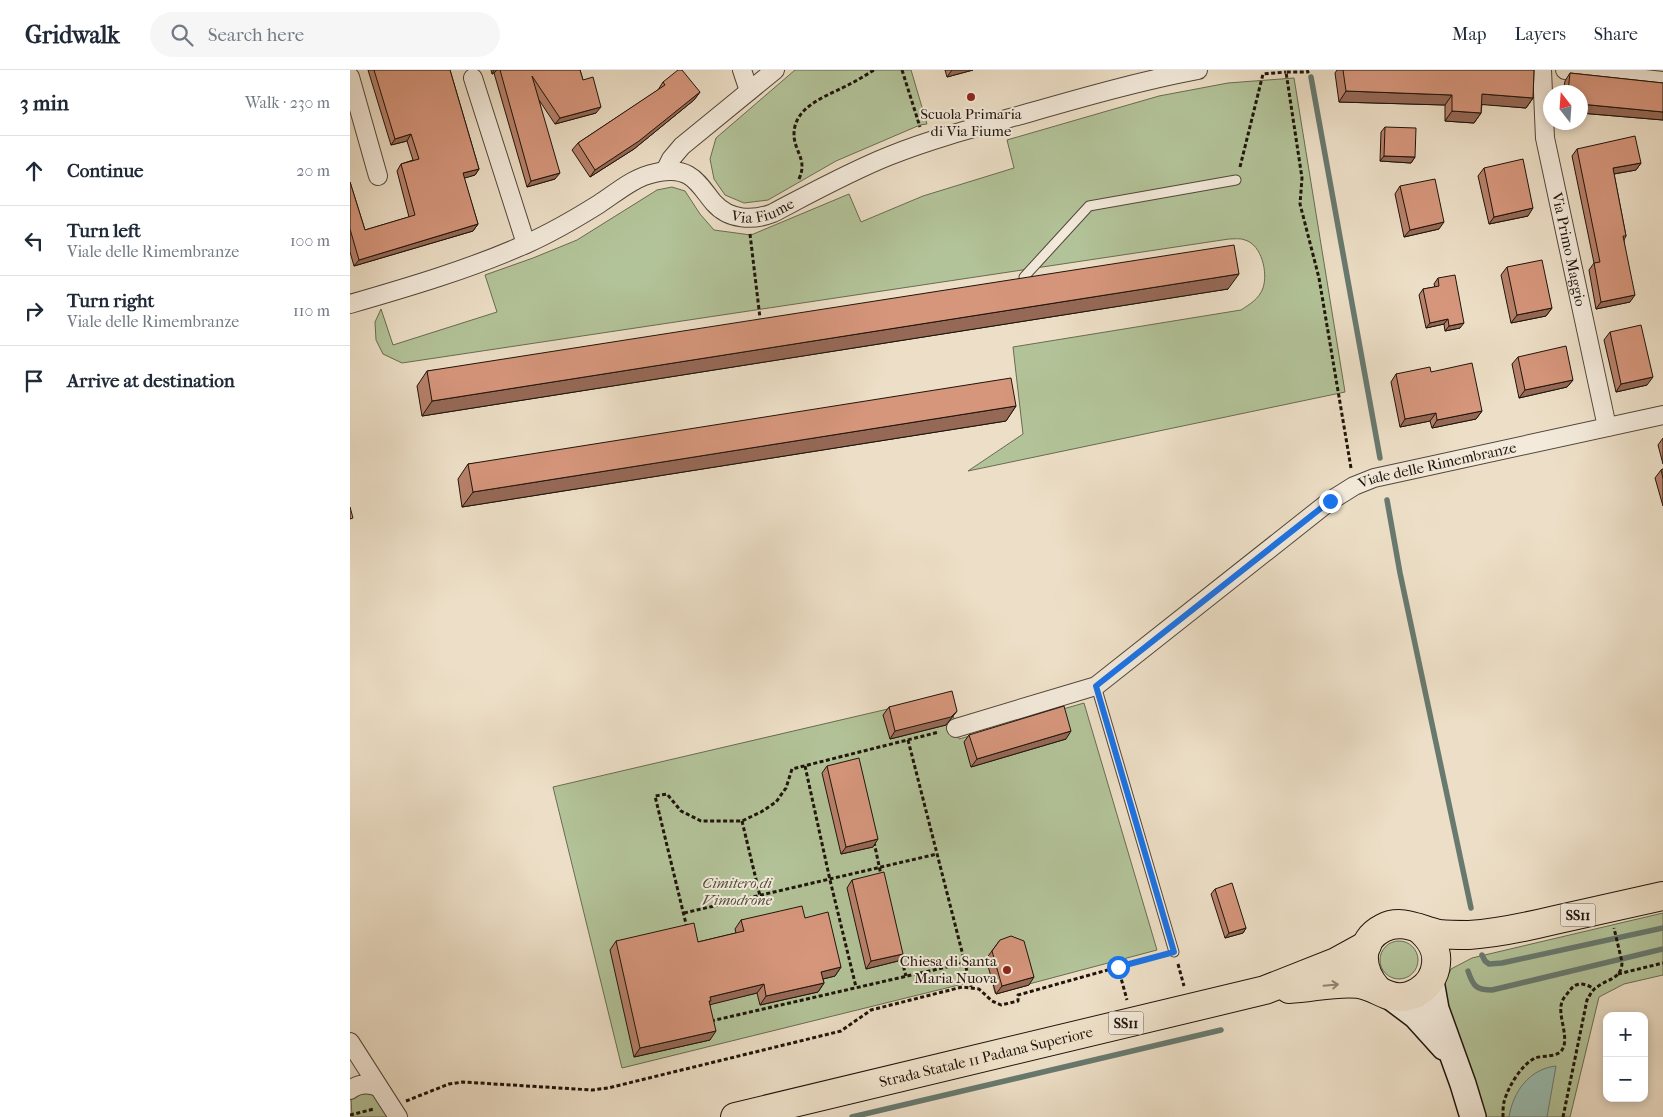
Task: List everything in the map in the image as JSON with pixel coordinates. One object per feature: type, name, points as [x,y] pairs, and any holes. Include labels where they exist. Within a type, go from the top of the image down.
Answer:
[{"type":"main road","name":"Strada Statale 11 Padana Superiore","points":[[735,1117],[1265,990],[1336,962],[1367,945],[1374,935],[1383,928],[1395,924],[1407,924],[1439,934],[1494,934],[1663,896]]},
{"type":"main road","points":[[1418,928],[1428,936],[1434,946],[1437,958],[1433,975]]},
{"type":"main road","name":"Strada Statale 11 Padana Superiore","points":[[1265,990],[1358,984],[1400,997],[1412,995],[1422,990],[1444,962],[1464,949],[1494,934]]},
{"type":"main road","points":[[1367,945],[1364,969],[1369,980],[1382,992]]},
{"type":"street","points":[[742,70],[749,91]]},
{"type":"street","points":[[665,171],[670,158],[682,146],[775,70]]},
{"type":"street","name":"Via Fiume","points":[[350,304],[470,266],[526,244],[579,216],[639,178],[652,173],[665,171],[688,175],[724,211],[734,216],[759,218],[773,213],[855,171],[926,143],[1058,105],[1198,70]]},
{"type":"street","name":"Via Primo Maggio","points":[[1542,70],[1544,138],[1607,427]]},
{"type":"street","points":[[1565,70],[1663,81]]},
{"type":"street","points":[[350,76],[378,176]]},
{"type":"street","points":[[473,78],[526,244]]},
{"type":"street","name":"Viale delle Rimembranze","points":[[956,728],[1096,686],[1330,501],[1354,486],[1374,478],[1663,415]]},
{"type":"street","points":[[1433,975],[1436,1009],[1473,1117]]},
{"type":"street","points":[[1382,992],[1416,1016],[1452,1055]]},
{"type":"street","points":[[350,1042],[394,1113]]},
{"type":"street","points":[[350,1090],[365,1084],[378,1087]]},
{"type":"lane","points":[[1024,277],[1089,206],[1236,180]]},
{"type":"lane","points":[[1096,686],[1174,952]]},
{"type":"path","points":[[794,186],[803,166],[794,134],[802,114],[814,102],[851,84],[874,70]]},
{"type":"path","points":[[902,70],[926,143]]},
{"type":"path","points":[[1236,180],[1263,74],[1308,72],[1308,70]]},
{"type":"path","points":[[1286,72],[1302,178],[1300,204],[1317,270],[1354,486]]},
{"type":"path","points":[[749,218],[760,318]]},
{"type":"path","points":[[688,931],[655,796],[667,794],[681,811],[701,821],[742,821],[762,812],[776,802],[786,788],[792,770],[956,728]]},
{"type":"path","points":[[908,740],[971,987]]},
{"type":"path","points":[[804,766],[856,987]]},
{"type":"path","points":[[742,821],[760,896]]},
{"type":"path","points":[[873,840],[882,877]]},
{"type":"path","points":[[684,913],[937,854]]},
{"type":"path","points":[[1563,1117],[1587,1000],[1594,989],[1613,979],[1622,968],[1612,923]]},
{"type":"path","points":[[899,949],[906,976]]},
{"type":"path","points":[[350,1115],[394,1113],[407,1101],[449,1084],[463,1082],[592,1090],[608,1088],[842,1031],[871,1010],[962,987],[978,989],[992,1001],[1001,1005],[1018,1001],[1018,995],[1174,952]]},
{"type":"path","points":[[709,1012],[711,1022],[964,963]]},
{"type":"path","points":[[1618,974],[1663,963]]},
{"type":"path","points":[[1118,967],[1133,1022]]},
{"type":"path","points":[[1503,1117],[1504,1102],[1509,1089],[1528,1063],[1542,1056],[1558,1054],[1563,1050],[1561,1003],[1573,986],[1588,985],[1594,989]]},
{"type":"green space","points":[[795,70],[911,70],[927,124],[920,125],[836,161],[768,200],[744,203],[725,195],[714,179],[710,159],[716,138]]},
{"type":"green space","points":[[1294,78],[1345,392],[968,471],[1023,434],[1013,347],[1241,310],[1259,295],[1263,288],[1265,275],[1262,260],[1256,248],[1243,239],[1229,239],[402,363],[383,354],[376,340],[375,322],[381,309],[393,345],[497,312],[485,275],[577,240],[657,190],[672,187],[685,191],[700,214],[714,230],[751,235],[849,194],[861,222],[923,196],[1014,168],[1007,140],[1159,96],[1228,83]]},
{"type":"green space","name":"Cimitero di Vimodrone","points":[[948,695],[959,739],[1084,703],[1157,950],[995,993],[991,977],[622,1068],[553,787]]},
{"type":"green space","points":[[1663,913],[1663,975],[1624,984],[1599,997],[1570,1117],[1481,1117],[1442,989],[1451,969],[1472,958]]},
{"type":"green space","points":[[1399,941],[1406,942],[1412,947],[1417,953],[1417,967],[1412,973],[1406,978],[1399,979],[1392,978],[1386,973],[1381,967],[1380,960],[1381,953],[1386,947],[1392,942]]},
{"type":"green space","points":[[374,1091],[388,1117],[352,1117],[351,1097],[354,1092]]},
{"type":"water","points":[[1556,1066],[1547,1117],[1509,1117],[1514,1099],[1524,1083],[1538,1072]]},
{"type":"building","points":[[374,70],[450,70],[479,169],[463,173],[478,224],[359,260],[350,229],[350,182],[365,230],[415,215],[401,164],[419,159],[411,134],[395,139]]},
{"type":"building","points":[[500,70],[580,70],[583,80],[593,77],[601,107],[560,118],[532,76],[560,173],[531,181]]},
{"type":"building","points":[[678,70],[682,70],[700,92],[639,141],[595,170],[578,143],[665,85],[663,82]]},
{"type":"building","points":[[1343,70],[1534,70],[1533,98],[1482,94],[1481,113],[1452,111],[1452,95],[1346,91]]},
{"type":"building","points":[[1570,73],[1663,83],[1663,112],[1588,105],[1588,85],[1569,85]]},
{"type":"building","points":[[1385,127],[1416,128],[1415,157],[1384,156]]},
{"type":"building","points":[[1635,136],[1641,163],[1613,168],[1626,236],[1623,236],[1635,295],[1601,302],[1594,263],[1600,262],[1577,149]]},
{"type":"building","points":[[1523,159],[1533,208],[1494,217],[1484,168]]},
{"type":"building","points":[[1435,179],[1444,222],[1410,230],[1400,186]]},
{"type":"building","points":[[1234,245],[1239,274],[432,401],[427,371]]},
{"type":"building","points":[[1542,260],[1552,308],[1517,315],[1507,267]]},
{"type":"building","points":[[1455,275],[1464,323],[1449,326],[1448,319],[1430,323],[1423,289],[1439,286],[1438,278]]},
{"type":"building","points":[[1641,325],[1653,377],[1621,384],[1610,332]]},
{"type":"building","points":[[1566,346],[1573,380],[1525,390],[1518,357]]},
{"type":"building","points":[[1472,363],[1482,411],[1437,420],[1436,413],[1405,419],[1396,374],[1430,367],[1431,372]]},
{"type":"building","points":[[1011,378],[1016,406],[473,492],[468,464]]},
{"type":"building","points":[[350,507],[353,518],[350,519]]},
{"type":"building","points":[[952,691],[957,711],[951,717],[895,731],[889,707]]},
{"type":"building","points":[[1064,706],[1071,731],[977,759],[969,735]]},
{"type":"building","points":[[859,758],[878,839],[846,847],[827,766]]},
{"type":"building","points":[[884,872],[903,954],[871,961],[852,880]]},
{"type":"building","points":[[1232,883],[1246,928],[1229,933],[1215,889]]},
{"type":"building","points":[[802,906],[805,918],[828,912],[841,967],[821,972],[824,983],[766,996],[764,984],[710,997],[711,1001],[709,1001],[716,1031],[640,1048],[616,941],[694,923],[698,942],[744,931],[741,920]]},
{"type":"building","name":"Chiesa di Santa Maria Nuova","points":[[1011,936],[1024,941],[1034,977],[1002,986],[992,951],[1000,940]]},
{"type":"waterway","points":[[1311,77],[1380,458]]},
{"type":"waterway","points":[[1387,500],[1400,573],[1471,908]]},
{"type":"waterway","points":[[1482,955],[1489,964],[1502,963],[1663,928]]},
{"type":"waterway","points":[[1468,971],[1476,986],[1492,990],[1663,949]]},
{"type":"waterway","points":[[852,1117],[1221,1030]]},
{"type":"place","name":"Scuola Primaria di Via Fiume","points":[[971,97]]},
{"type":"place","name":"Chiesa di Santa Maria Nuova","points":[[1007,970]]},
{"type":"route","points":[[1118,967],[1174,952],[1096,686],[1330,501]]}]
